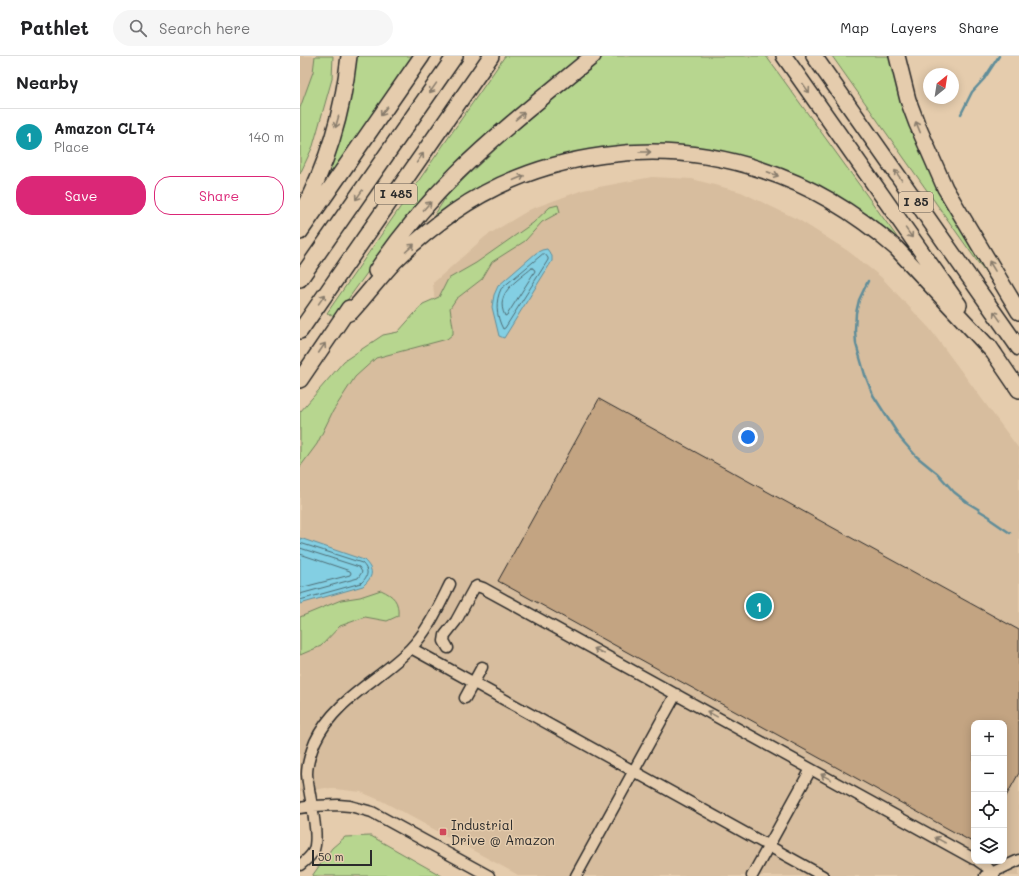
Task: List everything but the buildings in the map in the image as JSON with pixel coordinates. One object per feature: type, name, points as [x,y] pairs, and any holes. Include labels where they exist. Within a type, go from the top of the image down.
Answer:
[{"type":"highway","points":[[300,215],[315,184],[332,138],[347,80],[349,56]]},
{"type":"highway","points":[[300,232],[422,56]]},
{"type":"highway","name":"I 485","points":[[300,279],[455,56]]},
{"type":"highway","name":"I 485","points":[[300,331],[491,56]]},
{"type":"highway","points":[[300,380],[397,242],[424,209],[457,173],[510,125],[593,56]]},
{"type":"highway","name":"I 85","points":[[784,56],[1019,390]]},
{"type":"highway","name":"I 85","points":[[814,56],[1019,348]]},
{"type":"highway","points":[[897,56],[908,100],[945,188],[1019,312]]},
{"type":"highway","points":[[344,316],[352,312],[394,263],[422,237],[455,212],[502,185],[524,176],[572,161],[620,154],[664,152],[714,157],[751,166],[811,190],[835,203],[878,233],[896,248],[994,353]]},
{"type":"street","points":[[300,866],[313,852],[315,839],[313,806],[307,774],[313,746],[322,729],[337,709],[411,648],[427,627],[450,584]]},
{"type":"street","points":[[448,648],[444,641],[445,635],[456,621],[474,588],[477,586],[483,588],[971,857]]},
{"type":"street","points":[[411,648],[823,876]]},
{"type":"street","points":[[465,698],[482,667]]},
{"type":"street","points":[[576,876],[676,694]]},
{"type":"street","points":[[752,876],[811,769]]},
{"type":"street","points":[[300,808],[338,805],[350,806],[372,812],[489,876]]},
{"type":"street","points":[[981,864],[990,875],[1018,859]]},
{"type":"shaded area","points":[[300,56],[315,56],[313,72],[300,108]]},
{"type":"shaded area","points":[[652,177],[692,179],[741,192],[799,220],[848,251],[881,277],[930,329],[1019,449],[1019,876],[520,876],[382,801],[361,792],[326,788],[300,792],[300,448],[368,352],[437,330],[433,283],[486,236],[531,209],[583,190]]},
{"type":"green space","points":[[315,56],[333,56],[332,79],[313,146],[300,174],[300,108],[313,72]]},
{"type":"green space","points":[[353,56],[413,56],[330,175],[325,173]]},
{"type":"green space","points":[[505,56],[580,56],[484,140],[383,251],[335,317],[327,313]]},
{"type":"green space","points":[[604,56],[766,56],[897,237],[894,242],[787,172],[595,152],[432,219],[446,197],[470,173],[510,136]]},
{"type":"green space","points":[[832,56],[893,56],[1003,298]]},
{"type":"green space","points":[[558,205],[560,212],[542,222],[525,241],[492,262],[482,279],[456,299],[450,308],[453,334],[447,339],[376,358],[355,377],[333,411],[317,444],[300,467],[300,412],[344,361],[383,335],[398,332],[423,304],[439,297],[448,279],[476,263],[533,223],[550,207]]},
{"type":"green space","points":[[381,590],[389,594],[395,600],[398,606],[398,616],[387,621],[365,617],[340,626],[321,646],[300,655],[300,617],[341,600],[360,597]]},
{"type":"green space","points":[[371,836],[442,876],[312,876],[332,848],[345,837]]},
{"type":"water","points":[[547,249],[552,256],[552,261],[504,338],[499,336],[492,307],[494,295],[498,286],[536,253]]},
{"type":"water","points":[[300,538],[364,560],[370,567],[371,576],[363,586],[300,604]]},
{"type":"waterway","points":[[961,114],[972,92],[984,79],[999,56]]},
{"type":"waterway","points":[[868,281],[859,300],[856,313],[855,330],[856,344],[865,375],[873,395],[901,439],[916,456],[938,474],[954,492],[1010,533]]},
{"type":"place","name":"Amazon CLT4","points":[[759,606]]},
{"type":"place","name":"Industrial Drive @ Amazon","points":[[443,832]]}]
